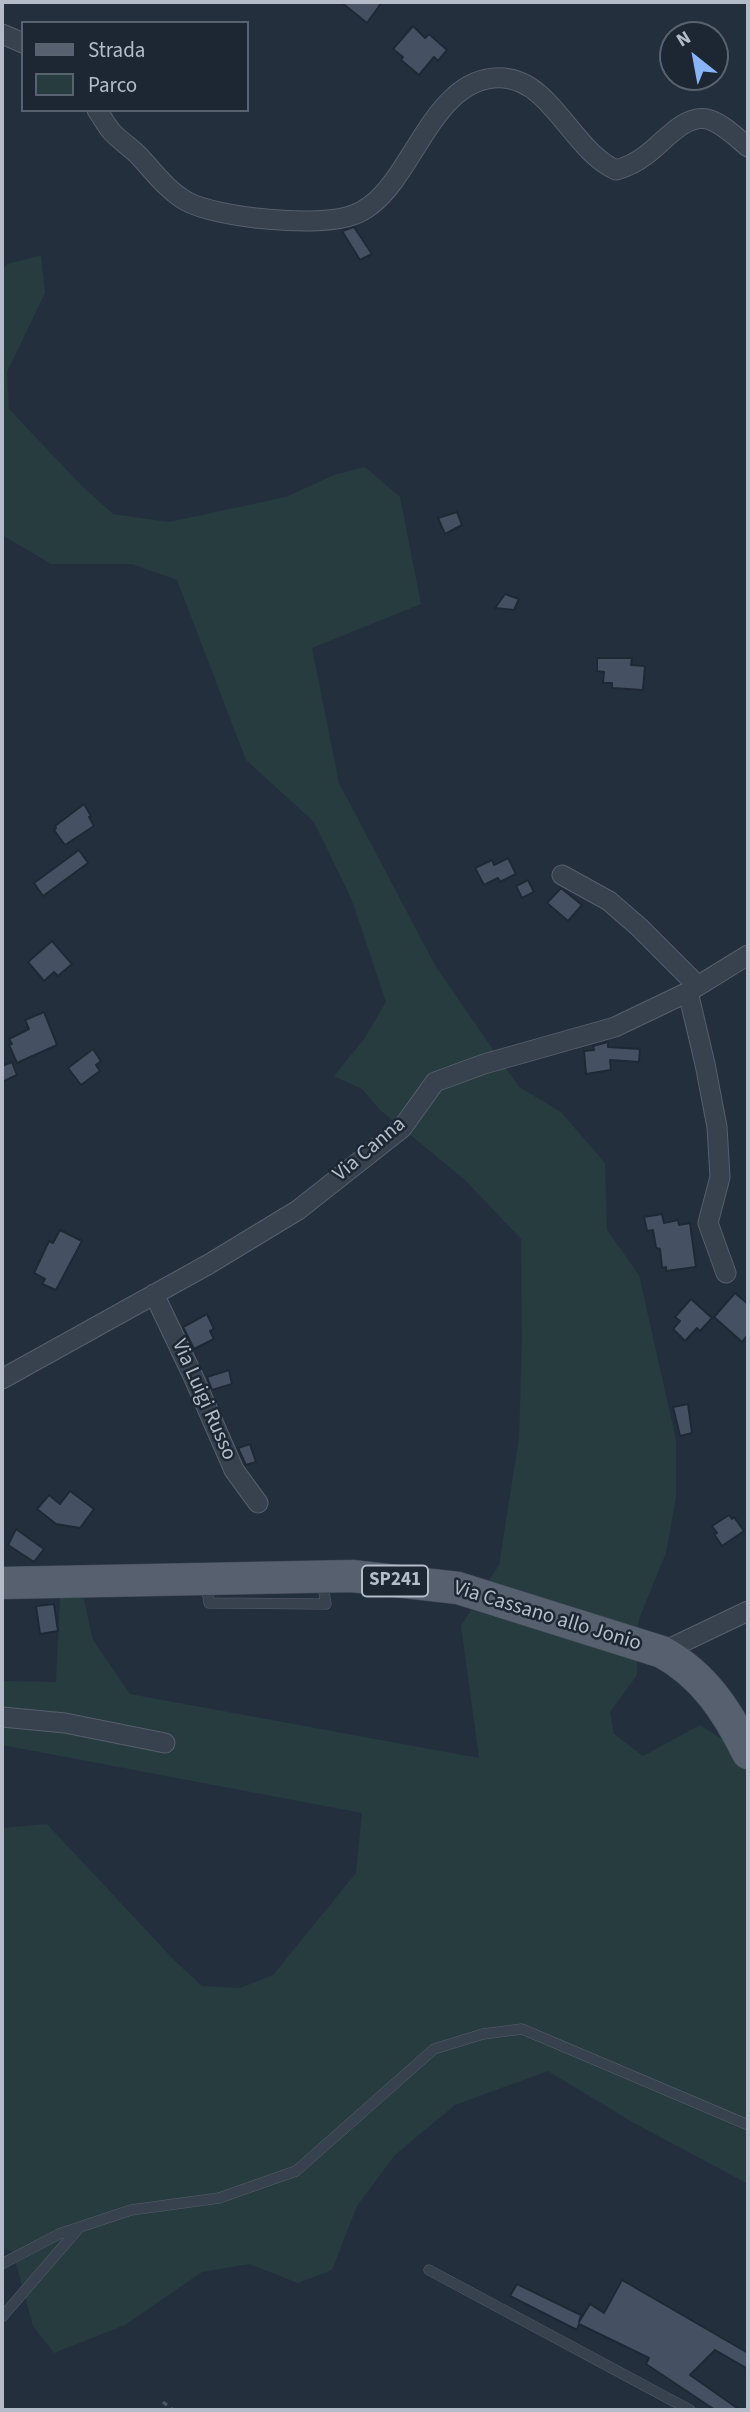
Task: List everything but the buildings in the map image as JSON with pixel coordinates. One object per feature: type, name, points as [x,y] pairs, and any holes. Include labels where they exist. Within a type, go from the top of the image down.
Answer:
[{"type":"main road","name":"Via Cassano allo Jonio","points":[[2,1583],[352,1576],[457,1588],[662,1652],[679,1661],[702,1681],[723,1707],[744,1744]]},
{"type":"street","points":[[2,34],[21,42]]},
{"type":"street","points":[[97,112],[113,133],[139,156],[157,177],[186,201],[229,216],[298,221],[351,216],[370,206],[387,192],[443,108],[464,88],[484,79],[505,78],[532,86],[593,156],[616,170],[627,167],[646,155],[681,126],[696,118],[709,119],[748,147]]},
{"type":"street","points":[[562,875],[609,901],[639,927],[693,989],[717,1127],[720,1177],[708,1223],[726,1273]]},
{"type":"street","name":"Via Canna","points":[[2,1379],[298,1210],[402,1128],[435,1082],[484,1064],[615,1027],[693,989],[748,954]]},
{"type":"street","name":"Via Luigi Russo","points":[[154,1294],[234,1469],[258,1503]]},
{"type":"street","points":[[662,1652],[748,1611]]},
{"type":"street","points":[[2,1717],[65,1723],[165,1743]]},
{"type":"lane","points":[[2,2264],[59,2234],[131,2210],[219,2198],[296,2171],[434,2049],[483,2034],[522,2029],[748,2125]]},
{"type":"lane","points":[[2,2317],[80,2227]]},
{"type":"lane","points":[[429,2270],[690,2410]]},
{"type":"path","points":[[163,2402],[173,2410]]},
{"type":"green space","points":[[41,255],[45,293],[7,372],[9,409],[81,485],[113,514],[169,522],[286,497],[334,475],[365,467],[400,497],[421,604],[312,648],[339,783],[436,967],[519,1087],[561,1112],[605,1163],[607,1230],[639,1275],[676,1440],[676,1498],[666,1553],[639,1619],[637,1631],[487,1583],[499,1565],[519,1438],[521,1239],[465,1180],[380,1110],[362,1089],[334,1076],[364,1039],[386,1002],[351,898],[314,822],[246,760],[177,580],[132,564],[51,564],[2,535],[2,270],[7,264]]},
{"type":"green space","points":[[82,1591],[93,1640],[130,1694],[479,1758],[461,1626],[471,1610],[637,1658],[637,1675],[610,1712],[614,1734],[643,1756],[700,1725],[728,1743],[748,1736],[748,2184],[634,2123],[548,2071],[455,2105],[395,2155],[357,2206],[332,2270],[298,2283],[249,2264],[202,2272],[125,2325],[54,2353],[33,2326],[13,2252],[2,2248],[2,1828],[47,1824],[174,1960],[202,1986],[240,1988],[273,1975],[356,1873],[362,1813],[2,1745],[2,1681],[56,1682],[60,1597]]}]
